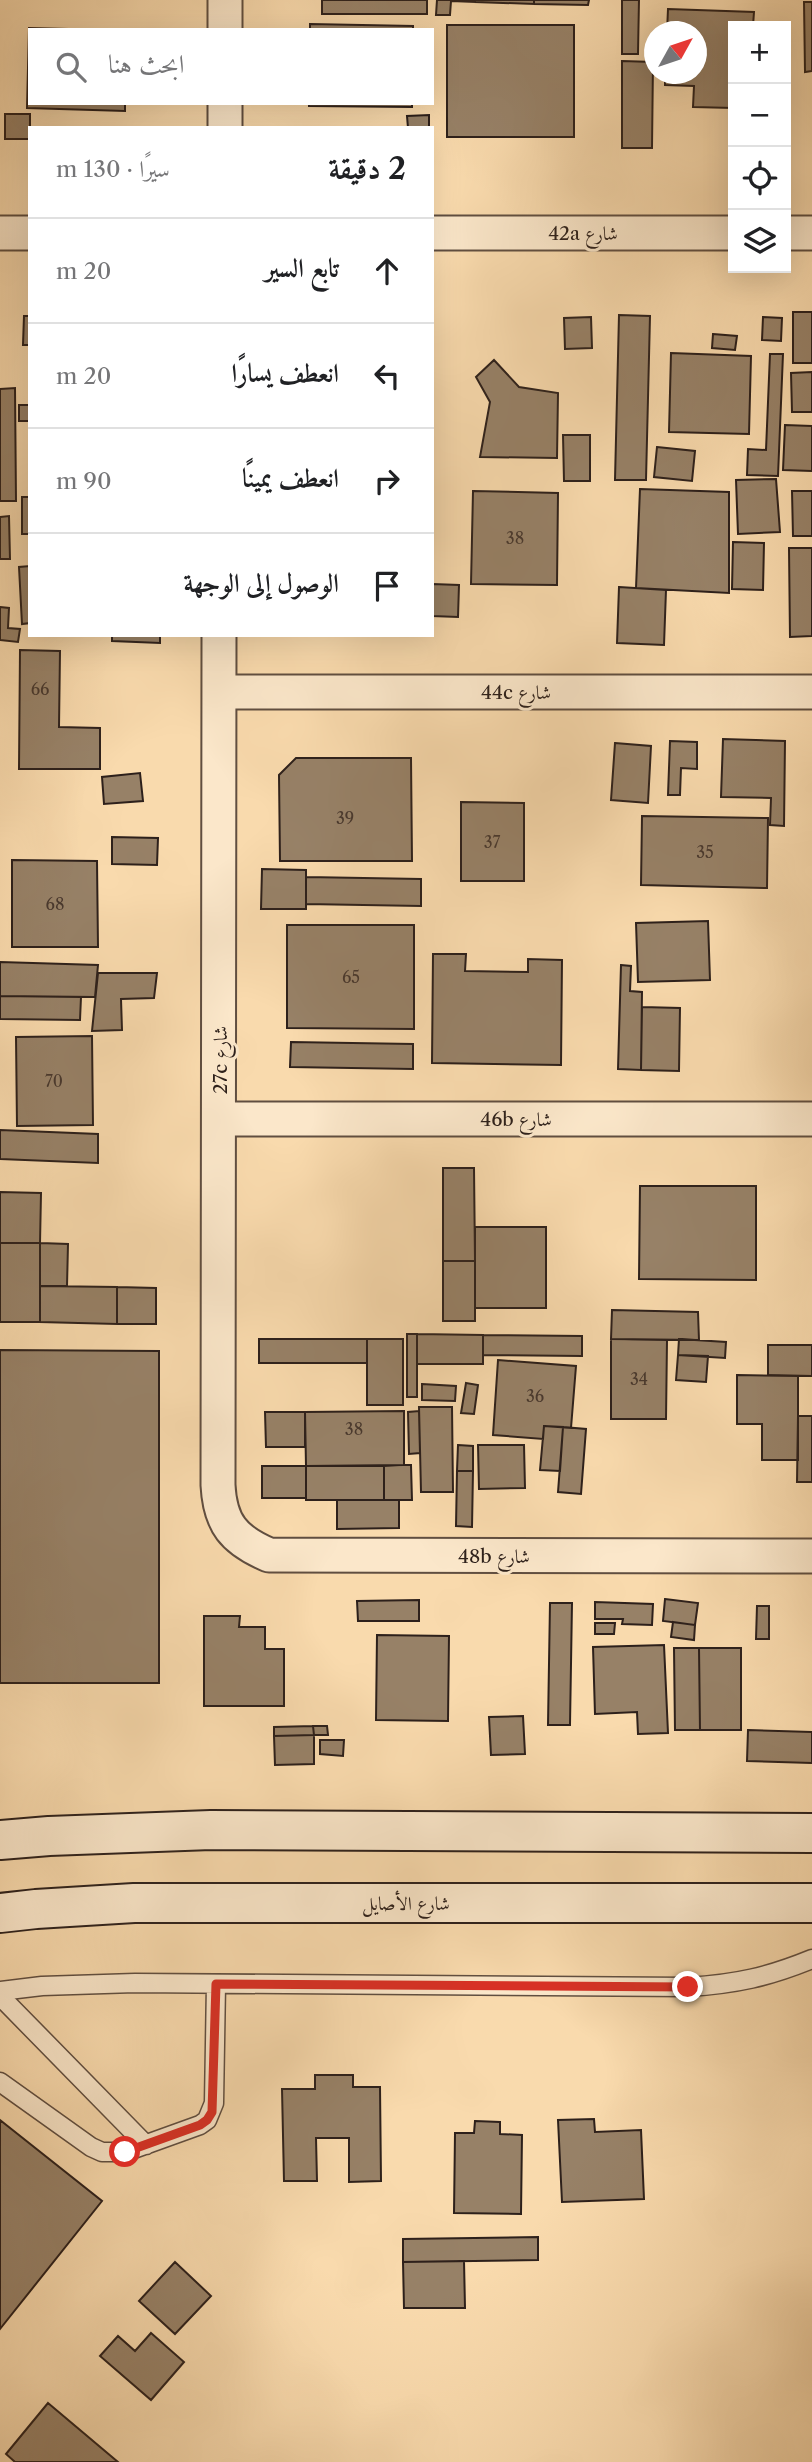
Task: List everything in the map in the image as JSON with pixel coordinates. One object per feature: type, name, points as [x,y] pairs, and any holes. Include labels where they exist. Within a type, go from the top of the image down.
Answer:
[{"type":"main road","points":[[0,1840],[211,1830],[812,1833]]},
{"type":"main road","name":"شارع الأصايل","points":[[0,1913],[147,1903],[812,1903]]},
{"type":"street","points":[[225,0],[225,28]]},
{"type":"street","points":[[225,105],[225,126]]},
{"type":"street","points":[[0,233],[28,233]]},
{"type":"street","name":"42a شارع","points":[[434,233],[728,233]]},
{"type":"street","points":[[791,233],[812,233]]},
{"type":"street","name":"27c شارع","points":[[218,1485],[219,637]]},
{"type":"street","name":"44c شارع","points":[[219,692],[812,692]]},
{"type":"street","name":"46b شارع","points":[[220,1119],[812,1119]]},
{"type":"street","name":"48b شارع","points":[[218,1485],[219,1506],[229,1529],[246,1545],[269,1555],[812,1556]]},
{"type":"lane","points":[[0,1991],[42,1986],[216,1984],[688,1987],[734,1984],[778,1973],[812,1959]]},
{"type":"lane","points":[[0,2082],[91,2147],[102,2152],[125,2152],[200,2125],[212,2112],[216,1984]]},
{"type":"lane","points":[[0,1996],[146,2145]]},
{"type":"building","points":[[322,0],[427,0],[427,14],[322,14]]},
{"type":"building","points":[[437,0],[475,2],[451,1],[450,15],[436,15]]},
{"type":"building","points":[[534,0],[534,4],[475,2]]},
{"type":"building","points":[[534,0],[589,0],[588,5],[534,4]]},
{"type":"building","points":[[622,0],[639,0],[638,54],[622,54]]},
{"type":"building","points":[[804,2],[812,2],[812,71],[805,72]]},
{"type":"building","points":[[668,9],[754,12],[753,21],[728,21],[728,108],[693,107],[694,86],[665,85],[707,84],[707,21],[667,21]]},
{"type":"building","points":[[310,24],[413,26],[413,28],[310,28]]},
{"type":"building","points":[[447,25],[574,25],[574,137],[447,137]]},
{"type":"building","points":[[622,61],[644,62],[644,84],[653,84],[652,148],[622,148]]},
{"type":"building","points":[[28,68],[28,105],[125,105],[125,111],[27,108]]},
{"type":"building","points":[[412,105],[412,107],[309,106]]},
{"type":"building","points":[[5,114],[30,114],[28,139],[5,139]]},
{"type":"building","points":[[429,115],[429,126],[408,126],[407,116]]},
{"type":"building","points":[[793,312],[812,312],[812,363],[793,363]]},
{"type":"building","points":[[619,315],[650,316],[646,480],[615,480]]},
{"type":"building","points":[[24,316],[28,316],[28,345],[23,345]]},
{"type":"building","points":[[591,317],[592,348],[565,349],[564,318]]},
{"type":"building","points":[[763,317],[782,318],[781,341],[762,340]]},
{"type":"building","points":[[713,334],[737,336],[735,350],[712,348]]},
{"type":"building","points":[[671,353],[751,356],[749,434],[669,432]]},
{"type":"building","points":[[770,354],[783,354],[778,476],[747,475],[748,449],[766,450]]},
{"type":"building","points":[[494,360],[519,387],[558,393],[557,458],[480,457],[490,402],[476,377]]},
{"type":"building","points":[[812,372],[812,412],[792,412],[791,373]]},
{"type":"building","points":[[15,388],[16,501],[0,501],[0,389]]},
{"type":"building","points":[[19,405],[28,405],[28,421],[19,421]]},
{"type":"building","points":[[785,425],[812,426],[812,471],[783,470]]},
{"type":"building","points":[[563,435],[590,435],[590,481],[564,481]]},
{"type":"building","points":[[657,447],[695,451],[692,481],[654,477]]},
{"type":"building","points":[[776,479],[780,532],[738,534],[736,480]]},
{"type":"building","points":[[640,489],[729,492],[729,593],[636,588]]},
{"type":"building","points":[[473,491],[558,493],[557,585],[471,584]]},
{"type":"building","points":[[792,491],[812,491],[812,536],[793,536]]},
{"type":"building","points":[[22,497],[28,497],[28,534],[22,534]]},
{"type":"building","points":[[9,516],[10,559],[0,559],[0,517]]},
{"type":"building","points":[[733,542],[764,543],[763,590],[732,589]]},
{"type":"building","points":[[789,548],[812,548],[812,636],[790,637]]},
{"type":"building","points":[[28,566],[28,623],[22,624],[19,567]]},
{"type":"building","points":[[434,584],[459,585],[458,617],[434,616]]},
{"type":"building","points":[[619,587],[666,590],[664,645],[617,643]]},
{"type":"building","points":[[0,607],[9,608],[8,628],[20,629],[18,642],[0,640]]},
{"type":"building","points":[[112,637],[160,637],[160,643],[112,641]]},
{"type":"building","points":[[20,650],[60,651],[59,727],[100,728],[100,769],[19,769]]},
{"type":"building","points":[[723,739],[785,741],[784,826],[770,825],[771,798],[721,797]]},
{"type":"building","points":[[670,741],[697,742],[697,769],[681,768],[680,795],[668,795]]},
{"type":"building","points":[[615,743],[651,746],[648,803],[611,800]]},
{"type":"building","points":[[296,758],[411,758],[412,861],[280,861],[279,775]]},
{"type":"building","points":[[140,773],[143,801],[104,804],[102,777]]},
{"type":"building","points":[[461,802],[524,803],[524,881],[461,881]]},
{"type":"building","points":[[642,816],[768,818],[767,888],[641,885]]},
{"type":"building","points":[[112,837],[158,838],[157,865],[112,864]]},
{"type":"building","points":[[12,860],[97,861],[98,947],[12,947]]},
{"type":"building","points":[[262,869],[306,870],[306,909],[261,909]]},
{"type":"building","points":[[306,877],[421,879],[421,906],[306,904]]},
{"type":"building","points":[[708,921],[710,980],[638,982],[636,923]]},
{"type":"building","points":[[287,925],[414,925],[414,1029],[287,1028]]},
{"type":"building","points":[[433,954],[466,954],[465,971],[528,972],[528,959],[562,960],[561,1065],[432,1063]]},
{"type":"building","points":[[0,962],[98,965],[95,997],[0,996]]},
{"type":"building","points":[[621,965],[631,966],[630,991],[642,992],[641,1070],[618,1069]]},
{"type":"building","points":[[98,973],[157,973],[154,998],[121,999],[122,1030],[92,1031]]},
{"type":"building","points":[[0,996],[81,997],[80,1020],[0,1019]]},
{"type":"building","points":[[642,1007],[680,1008],[679,1071],[641,1070]]},
{"type":"building","points":[[92,1036],[93,1125],[17,1126],[16,1037]]},
{"type":"building","points":[[291,1042],[413,1044],[413,1069],[290,1067]]},
{"type":"building","points":[[0,1130],[98,1134],[98,1163],[0,1159]]},
{"type":"building","points":[[443,1168],[474,1168],[475,1261],[443,1261]]},
{"type":"building","points":[[640,1186],[756,1186],[756,1280],[639,1279]]},
{"type":"building","points":[[0,1192],[41,1193],[40,1243],[0,1243]]},
{"type":"building","points":[[475,1227],[546,1227],[546,1308],[475,1308]]},
{"type":"building","points":[[0,1243],[40,1243],[40,1322],[0,1322]]},
{"type":"building","points":[[40,1243],[68,1244],[67,1286],[40,1286]]},
{"type":"building","points":[[443,1261],[475,1261],[475,1321],[443,1321]]},
{"type":"building","points":[[40,1286],[117,1287],[117,1324],[40,1322]]},
{"type":"building","points":[[117,1287],[156,1288],[156,1324],[117,1324]]},
{"type":"building","points":[[612,1310],[698,1312],[699,1340],[611,1339]]},
{"type":"building","points":[[407,1334],[417,1334],[417,1397],[407,1397]]},
{"type":"building","points":[[417,1334],[483,1335],[483,1364],[417,1364]]},
{"type":"building","points":[[483,1335],[582,1336],[582,1356],[483,1355]]},
{"type":"building","points":[[259,1339],[367,1339],[367,1363],[259,1363]]},
{"type":"building","points":[[367,1339],[403,1339],[403,1405],[367,1405]]},
{"type":"building","points":[[611,1339],[667,1340],[666,1419],[611,1419]]},
{"type":"building","points":[[679,1339],[726,1342],[725,1358],[678,1355]]},
{"type":"building","points":[[768,1345],[812,1345],[812,1376],[768,1375]]},
{"type":"building","points":[[0,1350],[159,1351],[159,1683],[0,1683]]},
{"type":"building","points":[[678,1355],[708,1356],[706,1382],[676,1380]]},
{"type":"building","points":[[498,1360],[576,1366],[571,1428],[544,1426],[543,1439],[493,1435]]},
{"type":"building","points":[[737,1375],[798,1376],[798,1460],[762,1460],[762,1424],[737,1424]]},
{"type":"building","points":[[466,1383],[478,1385],[474,1414],[461,1413]]},
{"type":"building","points":[[422,1384],[456,1386],[455,1401],[422,1400]]},
{"type":"building","points":[[419,1407],[452,1407],[453,1492],[421,1492]]},
{"type":"building","points":[[404,1411],[404,1465],[306,1466],[305,1412]]},
{"type":"building","points":[[419,1411],[420,1453],[409,1454],[408,1412]]},
{"type":"building","points":[[265,1412],[305,1412],[305,1447],[266,1447]]},
{"type":"building","points":[[798,1416],[812,1416],[812,1482],[797,1482]]},
{"type":"building","points":[[544,1426],[563,1427],[560,1471],[540,1470]]},
{"type":"building","points":[[563,1427],[586,1429],[581,1494],[558,1492]]},
{"type":"building","points":[[458,1445],[473,1446],[473,1471],[457,1471]]},
{"type":"building","points":[[478,1445],[524,1445],[525,1488],[479,1489]]},
{"type":"building","points":[[411,1465],[412,1500],[384,1500],[384,1466]]},
{"type":"building","points":[[262,1466],[306,1466],[306,1498],[262,1498]]},
{"type":"building","points":[[306,1466],[384,1466],[384,1500],[306,1500]]},
{"type":"building","points":[[457,1471],[473,1471],[472,1527],[456,1526]]},
{"type":"building","points":[[337,1500],[399,1500],[399,1528],[337,1529]]},
{"type":"building","points":[[665,1599],[698,1603],[695,1625],[663,1621]]},
{"type":"building","points":[[419,1600],[419,1621],[358,1621],[357,1601]]},
{"type":"building","points":[[595,1602],[653,1604],[652,1625],[622,1624],[623,1619],[595,1619]]},
{"type":"building","points":[[550,1603],[572,1603],[570,1725],[548,1725]]},
{"type":"building","points":[[757,1606],[769,1606],[769,1639],[756,1639]]},
{"type":"building","points":[[204,1616],[240,1616],[239,1627],[265,1627],[265,1649],[284,1649],[284,1706],[204,1706]]},
{"type":"building","points":[[673,1622],[695,1625],[694,1640],[671,1637]]},
{"type":"building","points":[[595,1623],[615,1623],[614,1634],[595,1634]]},
{"type":"building","points":[[377,1635],[449,1636],[448,1721],[376,1720]]},
{"type":"building","points":[[664,1645],[668,1733],[638,1734],[637,1712],[595,1714],[593,1647]]},
{"type":"building","points":[[674,1648],[699,1648],[700,1730],[675,1730]]},
{"type":"building","points":[[699,1648],[741,1648],[741,1730],[700,1730]]},
{"type":"building","points":[[523,1716],[525,1754],[491,1755],[489,1717]]},
{"type":"building","points":[[313,1726],[327,1726],[328,1735],[314,1735]]},
{"type":"building","points":[[313,1726],[314,1735],[274,1736],[274,1727]]},
{"type":"building","points":[[748,1730],[812,1732],[812,1763],[747,1761]]},
{"type":"building","points":[[314,1735],[314,1764],[275,1765],[274,1736]]},
{"type":"building","points":[[320,1740],[344,1740],[343,1756],[320,1754]]},
{"type":"building","points":[[315,2075],[353,2075],[353,2087],[380,2087],[381,2181],[349,2182],[349,2138],[316,2138],[317,2181],[284,2181],[282,2089],[315,2089]]},
{"type":"building","points":[[594,2119],[595,2132],[641,2130],[644,2199],[562,2202],[558,2120]]},
{"type":"building","points":[[0,2120],[102,2201],[0,2329]]},
{"type":"building","points":[[475,2121],[500,2122],[500,2134],[522,2135],[521,2214],[454,2213],[455,2133],[474,2133]]},
{"type":"building","points":[[538,2237],[538,2260],[403,2262],[403,2239]]},
{"type":"building","points":[[464,2261],[465,2308],[404,2308],[403,2262]]},
{"type":"building","points":[[175,2262],[211,2296],[175,2334],[139,2301]]},
{"type":"building","points":[[151,2333],[184,2362],[151,2400],[100,2356],[118,2336],[135,2351]]},
{"type":"building","points":[[48,2403],[118,2462],[15,2462],[6,2454]]},
{"type":"route","points":[[125,2152],[200,2125],[212,2112],[216,1984],[688,1987]]}]
